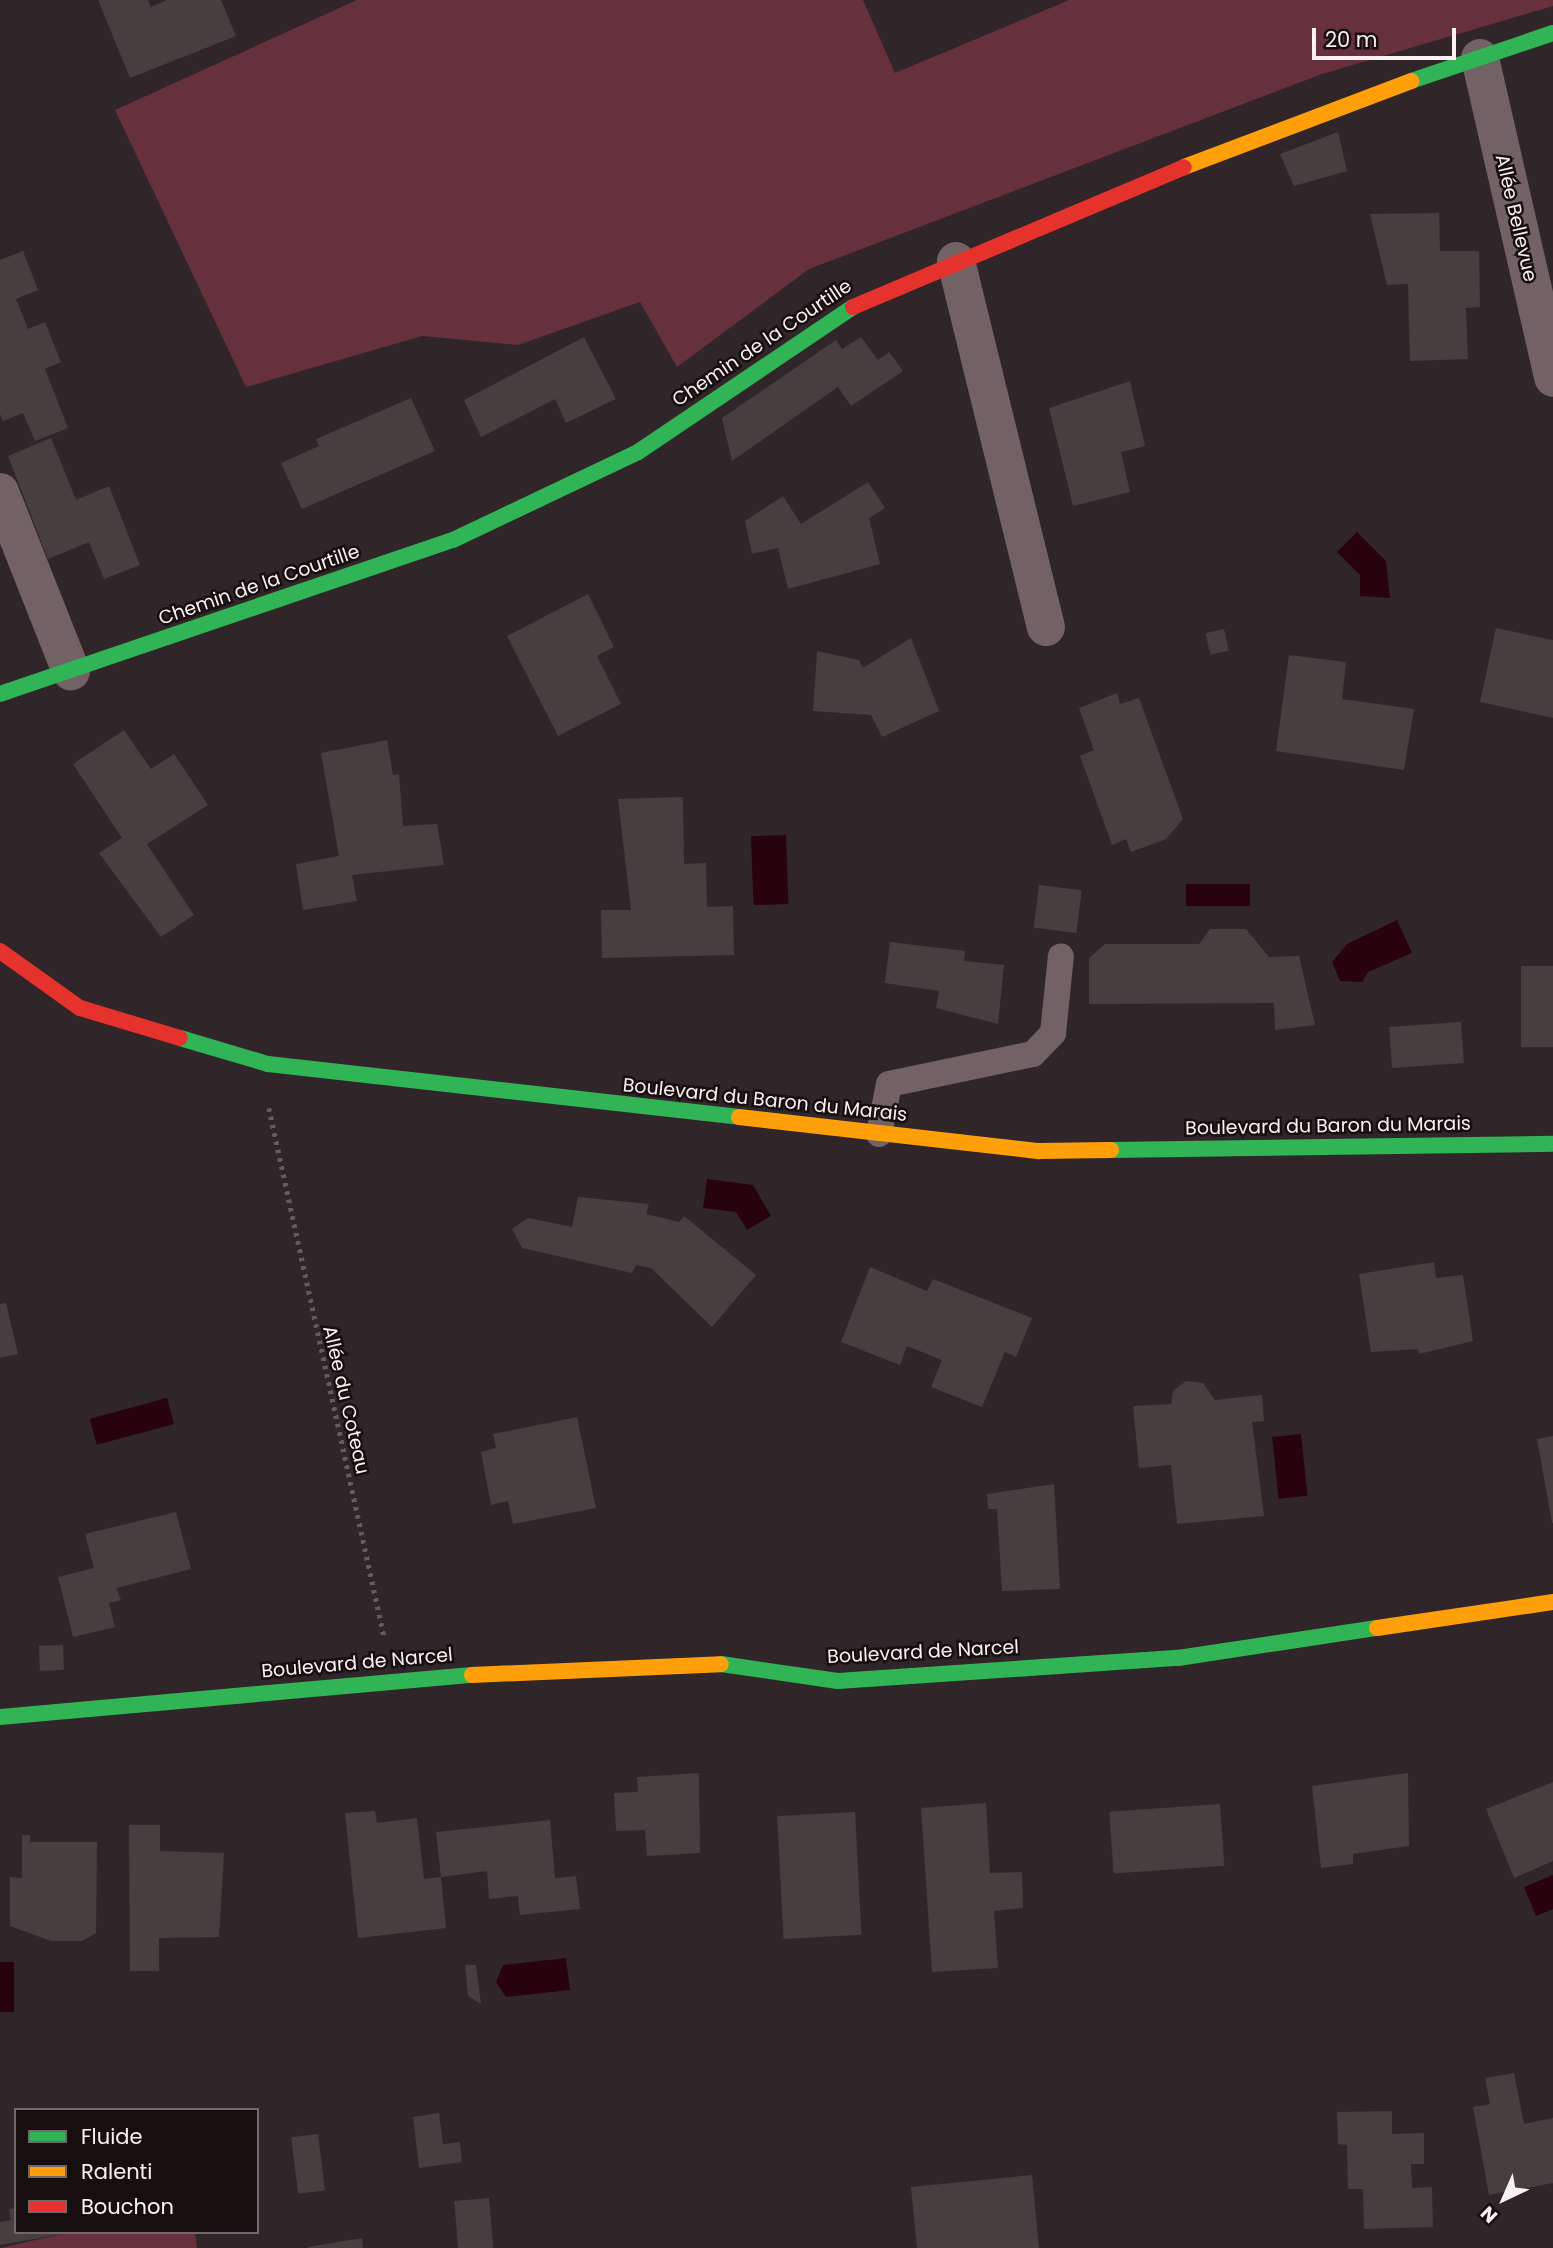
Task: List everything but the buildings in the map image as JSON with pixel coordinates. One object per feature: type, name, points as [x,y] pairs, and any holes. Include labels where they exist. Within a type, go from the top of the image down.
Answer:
[{"type":"street","name":"Chemin de la Courtille","points":[[0,694],[453,540],[638,452],[870,295],[1320,112],[1553,33]]},
{"type":"street","name":"Allée Bellevue","points":[[1480,58],[1553,378]]},
{"type":"street","points":[[956,261],[1046,627]]},
{"type":"street","points":[[0,492],[71,671]]},
{"type":"street","name":"Boulevard du Baron du Marais","points":[[0,951],[80,1008],[268,1064],[1039,1151],[1553,1144]]},
{"type":"street","name":"Boulevard de Narcel","points":[[0,1717],[394,1678],[721,1664],[838,1681],[1110,1663],[1553,1602]]},
{"type":"lane","points":[[879,1134],[889,1084],[1033,1054],[1053,1033],[1061,956]]},
{"type":"path","name":"Allée du Coteau","points":[[269,1112],[394,1678]]},
{"type":"shaded area","points":[[357,0],[863,0],[895,73],[1069,0],[1553,0],[1553,6],[1322,74],[809,269],[677,367],[640,302],[518,345],[422,336],[246,387],[115,110]]},
{"type":"shaded area","points":[[1357,532],[1386,561],[1390,598],[1360,596],[1360,575],[1337,552]]},
{"type":"shaded area","points":[[786,835],[788,904],[753,905],[751,836]]},
{"type":"shaded area","points":[[1186,884],[1250,884],[1250,906],[1186,906]]},
{"type":"shaded area","points":[[1397,920],[1412,953],[1368,972],[1362,982],[1340,981],[1332,962],[1347,944]]},
{"type":"shaded area","points":[[707,1179],[753,1185],[771,1216],[747,1230],[736,1212],[703,1208]]},
{"type":"shaded area","points":[[167,1398],[174,1424],[97,1445],[90,1419]]},
{"type":"shaded area","points":[[1301,1434],[1307,1496],[1279,1499],[1272,1437]]},
{"type":"shaded area","points":[[1553,1875],[1553,1909],[1536,1916],[1524,1887]]},
{"type":"shaded area","points":[[566,1958],[570,1990],[506,1997],[496,1982],[503,1965]]},
{"type":"shaded area","points":[[0,1962],[14,1962],[14,2012],[0,2012]]},
{"type":"shaded area","points":[[62,2234],[195,2234],[197,2248],[0,2248]]},
{"type":"traffic: fast","points":[[1411,81],[1553,33]]},
{"type":"traffic: fast","points":[[0,694],[453,540],[638,452],[853,307]]},
{"type":"traffic: fast","points":[[180,1038],[268,1064],[739,1117]]},
{"type":"traffic: fast","points":[[1111,1150],[1553,1144]]},
{"type":"traffic: fast","points":[[721,1664],[838,1681],[1178,1658],[1377,1628]]},
{"type":"traffic: fast","points":[[0,1717],[472,1675]]},
{"type":"traffic: slow","points":[[1184,167],[1411,81]]},
{"type":"traffic: slow","points":[[739,1117],[1039,1151],[1111,1150]]},
{"type":"traffic: slow","points":[[1377,1628],[1553,1602]]},
{"type":"traffic: slow","points":[[472,1675],[721,1664]]},
{"type":"traffic: jam","points":[[853,307],[1184,167]]},
{"type":"traffic: jam","points":[[0,951],[80,1008],[180,1038]]}]
